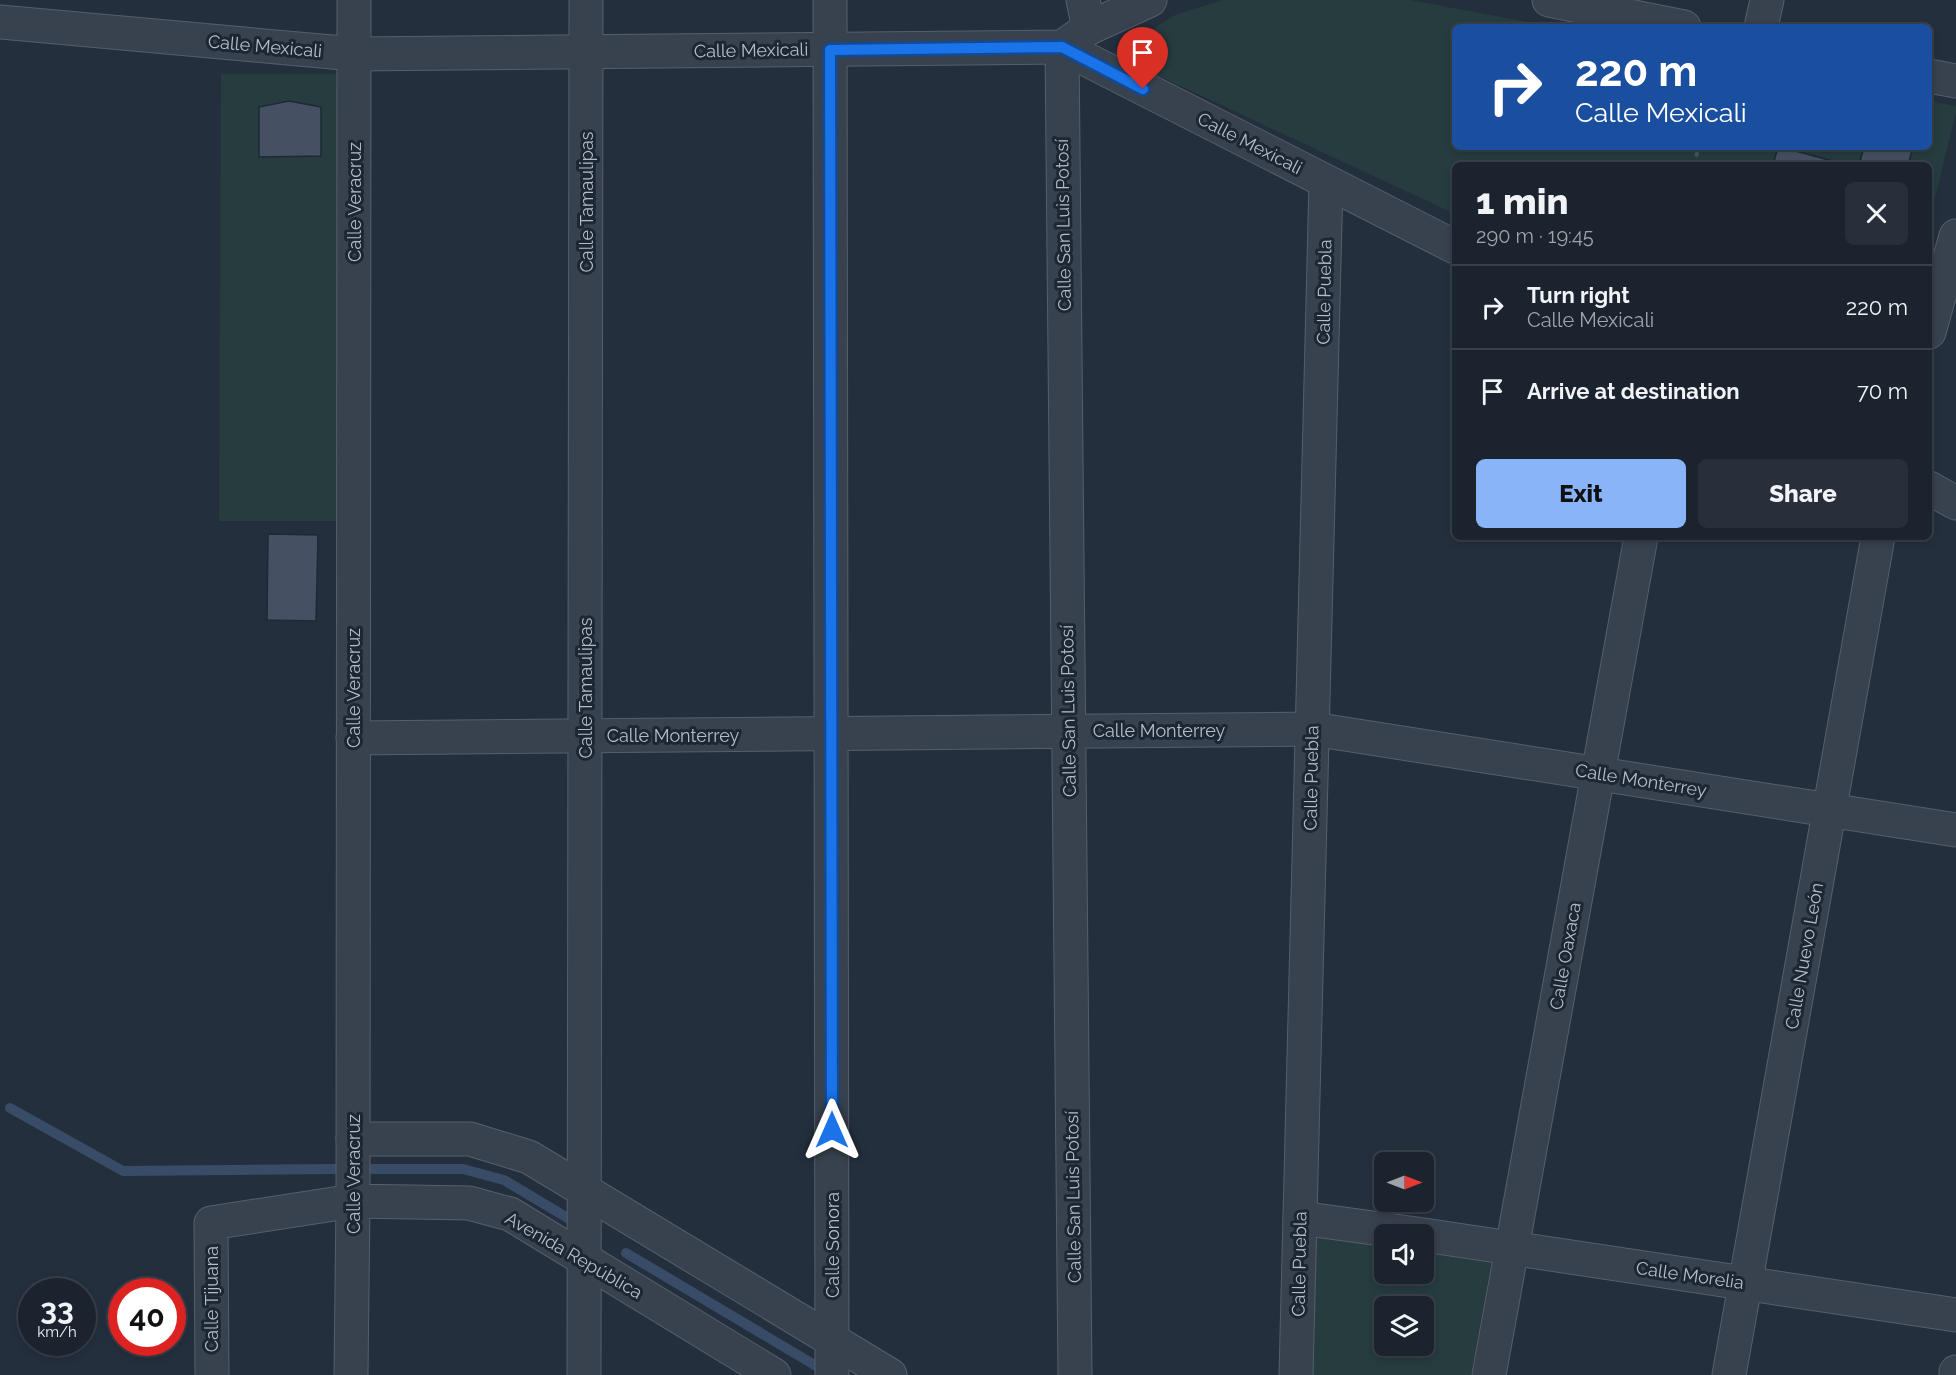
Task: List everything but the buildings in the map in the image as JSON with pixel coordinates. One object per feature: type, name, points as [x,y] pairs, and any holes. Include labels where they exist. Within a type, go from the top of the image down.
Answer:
[{"type":"street","name":"Calle Veracruz","points":[[351,1375],[354,0]]},
{"type":"street","name":"Calle Tamaulipas","points":[[584,1375],[586,0]]},
{"type":"street","name":"Calle Sonora","points":[[830,0],[832,1375]]},
{"type":"street","points":[[1062,47],[1086,14],[1150,0]]},
{"type":"street","points":[[1549,0],[1669,24]]},
{"type":"street","points":[[1762,24],[1767,0]]},
{"type":"street","name":"Calle Mexicali","points":[[0,22],[354,54],[1062,47],[1452,245]]},
{"type":"street","name":"Calle San Luis Potosí","points":[[1062,47],[1075,1375]]},
{"type":"street","points":[[1932,77],[1956,81]]},
{"type":"street","name":"Calle Puebla","points":[[1296,1375],[1326,182]]},
{"type":"street","points":[[1932,321],[1956,236]]},
{"type":"street","points":[[1932,490],[1956,503]]},
{"type":"street","name":"Calle Oaxaca","points":[[1488,1375],[1640,540]]},
{"type":"street","name":"Calle Nuevo León","points":[[1729,1375],[1877,540]]},
{"type":"street","name":"Calle Monterrey","points":[[353,738],[1313,729],[1956,830]]},
{"type":"street","points":[[353,1138],[470,1139],[529,1157],[890,1375]]},
{"type":"street","name":"Avenida República","points":[[211,1223],[353,1202],[469,1203],[510,1214],[774,1375]]},
{"type":"street","points":[[1300,1218],[1374,1228]]},
{"type":"street","name":"Calle Tijuana","points":[[211,1223],[212,1375]]},
{"type":"street","name":"Calle Morelia","points":[[1434,1236],[1956,1315]]},
{"type":"green space","points":[[1223,0],[1410,0],[1538,24],[1452,24],[1452,150],[1932,150],[1932,102],[1956,106],[1956,113],[1932,210],[1932,162],[1452,162],[1452,213],[1112,54],[1175,15]]},
{"type":"green space","points":[[221,74],[344,74],[342,521],[219,521]]},
{"type":"green space","points":[[1315,1234],[1374,1243],[1374,1284],[1434,1284],[1434,1254],[1491,1263],[1471,1375],[1309,1375]]},
{"type":"waterway","points":[[10,1108],[123,1171],[334,1169]]},
{"type":"waterway","points":[[373,1169],[463,1169],[504,1180],[576,1223]]},
{"type":"waterway","points":[[626,1253],[818,1367]]},
{"type":"route","points":[[832,1130],[830,50],[1062,47],[1143,89]]}]
